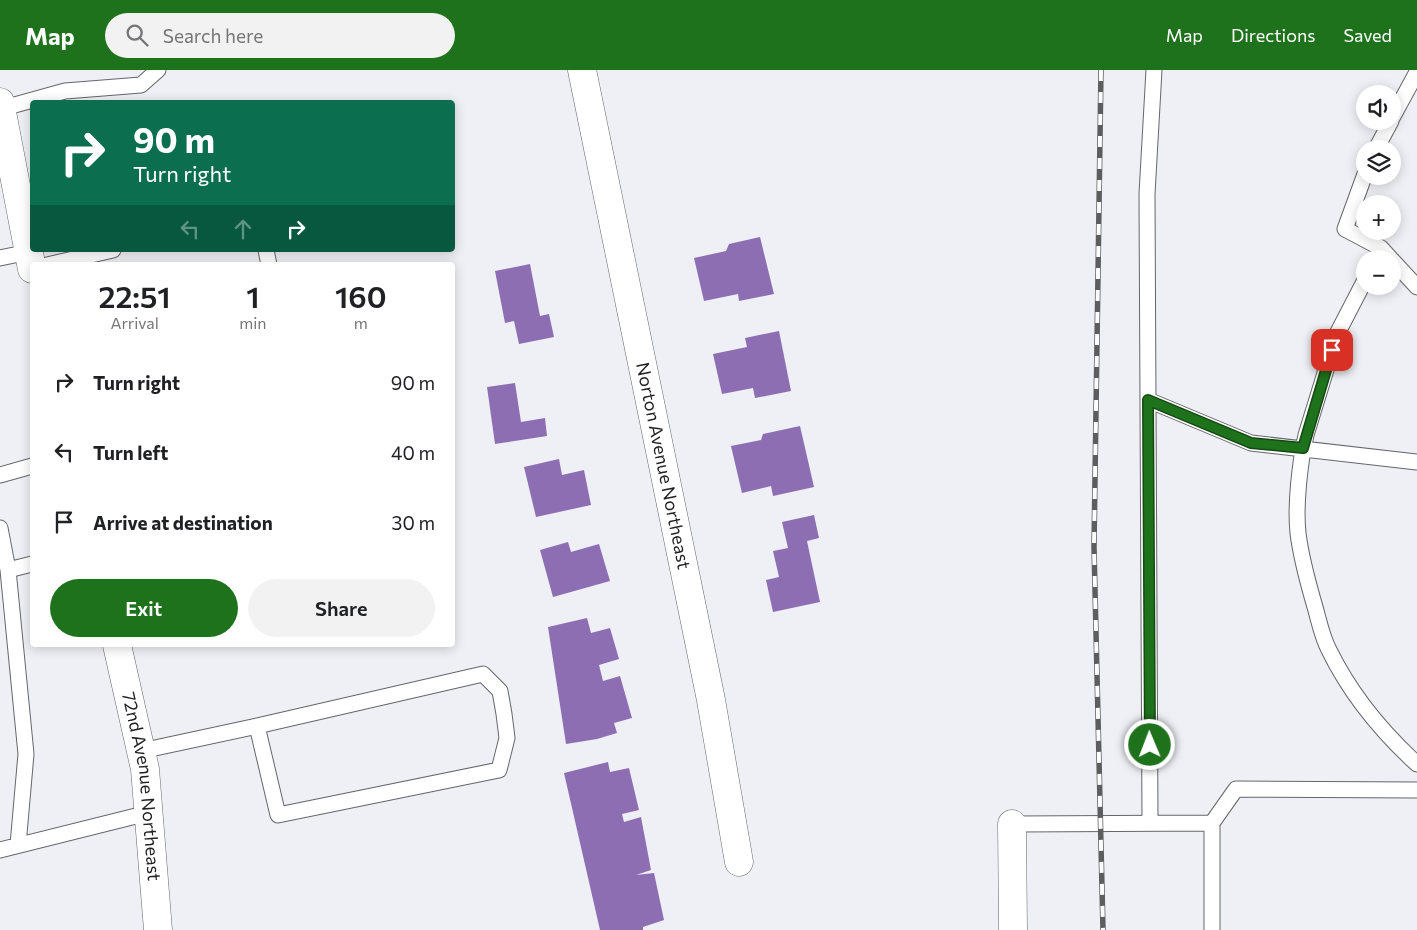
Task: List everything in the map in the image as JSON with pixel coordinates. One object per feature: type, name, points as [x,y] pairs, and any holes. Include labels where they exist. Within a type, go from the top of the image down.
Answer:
[{"type":"street","name":"Norton Avenue Northeast","points":[[582,70],[711,700],[739,862]]},
{"type":"street","points":[[0,106],[30,242]]},
{"type":"street","name":"72nd Avenue Northeast","points":[[117,647],[145,769],[158,930]]},
{"type":"street","points":[[1012,824],[1013,930]]},
{"type":"lane","points":[[0,106],[65,91],[141,85],[158,70]]},
{"type":"lane","points":[[1150,822],[1147,194],[1154,70]]},
{"type":"lane","points":[[1401,103],[1417,72]]},
{"type":"lane","points":[[1361,185],[1345,229],[1376,250]]},
{"type":"lane","points":[[51,262],[103,252]]},
{"type":"lane","points":[[0,258],[30,264]]},
{"type":"lane","points":[[1401,272],[1417,287]]},
{"type":"lane","points":[[1357,295],[1337,334],[1303,448],[1297,509],[1298,533],[1308,581],[1328,649],[1370,715],[1417,764]]},
{"type":"lane","points":[[1148,400],[1251,443],[1417,462]]},
{"type":"lane","points":[[0,475],[30,467]]},
{"type":"lane","points":[[0,528],[8,570],[26,754],[18,845]]},
{"type":"lane","points":[[8,570],[30,564]]},
{"type":"lane","points":[[141,751],[483,674],[500,691],[507,738],[499,770],[278,815],[257,726]]},
{"type":"lane","points":[[1212,930],[1212,823],[1236,789],[1417,790]]},
{"type":"lane","points":[[0,850],[148,812]]},
{"type":"lane","points":[[1012,824],[1212,823]]},
{"type":"building","points":[[760,237],[774,294],[739,301],[738,294],[704,301],[694,258],[726,251],[729,244]]},
{"type":"building","points":[[530,264],[540,316],[549,314],[554,337],[519,344],[514,321],[505,323],[495,271]]},
{"type":"building","points":[[779,331],[791,391],[755,398],[753,388],[722,394],[713,354],[747,347],[745,338]]},
{"type":"building","points":[[515,383],[521,422],[545,418],[547,436],[495,444],[487,387]]},
{"type":"building","points":[[800,426],[814,487],[773,496],[771,486],[742,493],[731,446],[761,440],[763,434]]},
{"type":"building","points":[[559,459],[562,475],[584,470],[591,505],[536,517],[524,467]]},
{"type":"building","points":[[814,515],[819,538],[807,541],[820,602],[773,612],[766,580],[779,577],[773,551],[788,548],[782,522]]},
{"type":"building","points":[[568,542],[571,552],[599,544],[610,581],[553,597],[540,550]]},
{"type":"building","points":[[587,618],[591,633],[610,628],[619,659],[599,665],[603,681],[620,676],[632,718],[614,723],[617,733],[597,739],[566,744],[548,627]]},
{"type":"building","points":[[608,762],[610,772],[629,768],[639,810],[622,814],[624,822],[641,817],[651,870],[636,875],[654,873],[664,920],[643,927],[643,930],[600,930],[564,773]]},
{"type":"railway","points":[[1101,70],[1094,547],[1103,930]]},
{"type":"route","points":[[1150,745],[1148,400],[1251,443],[1303,448],[1332,350]]}]
